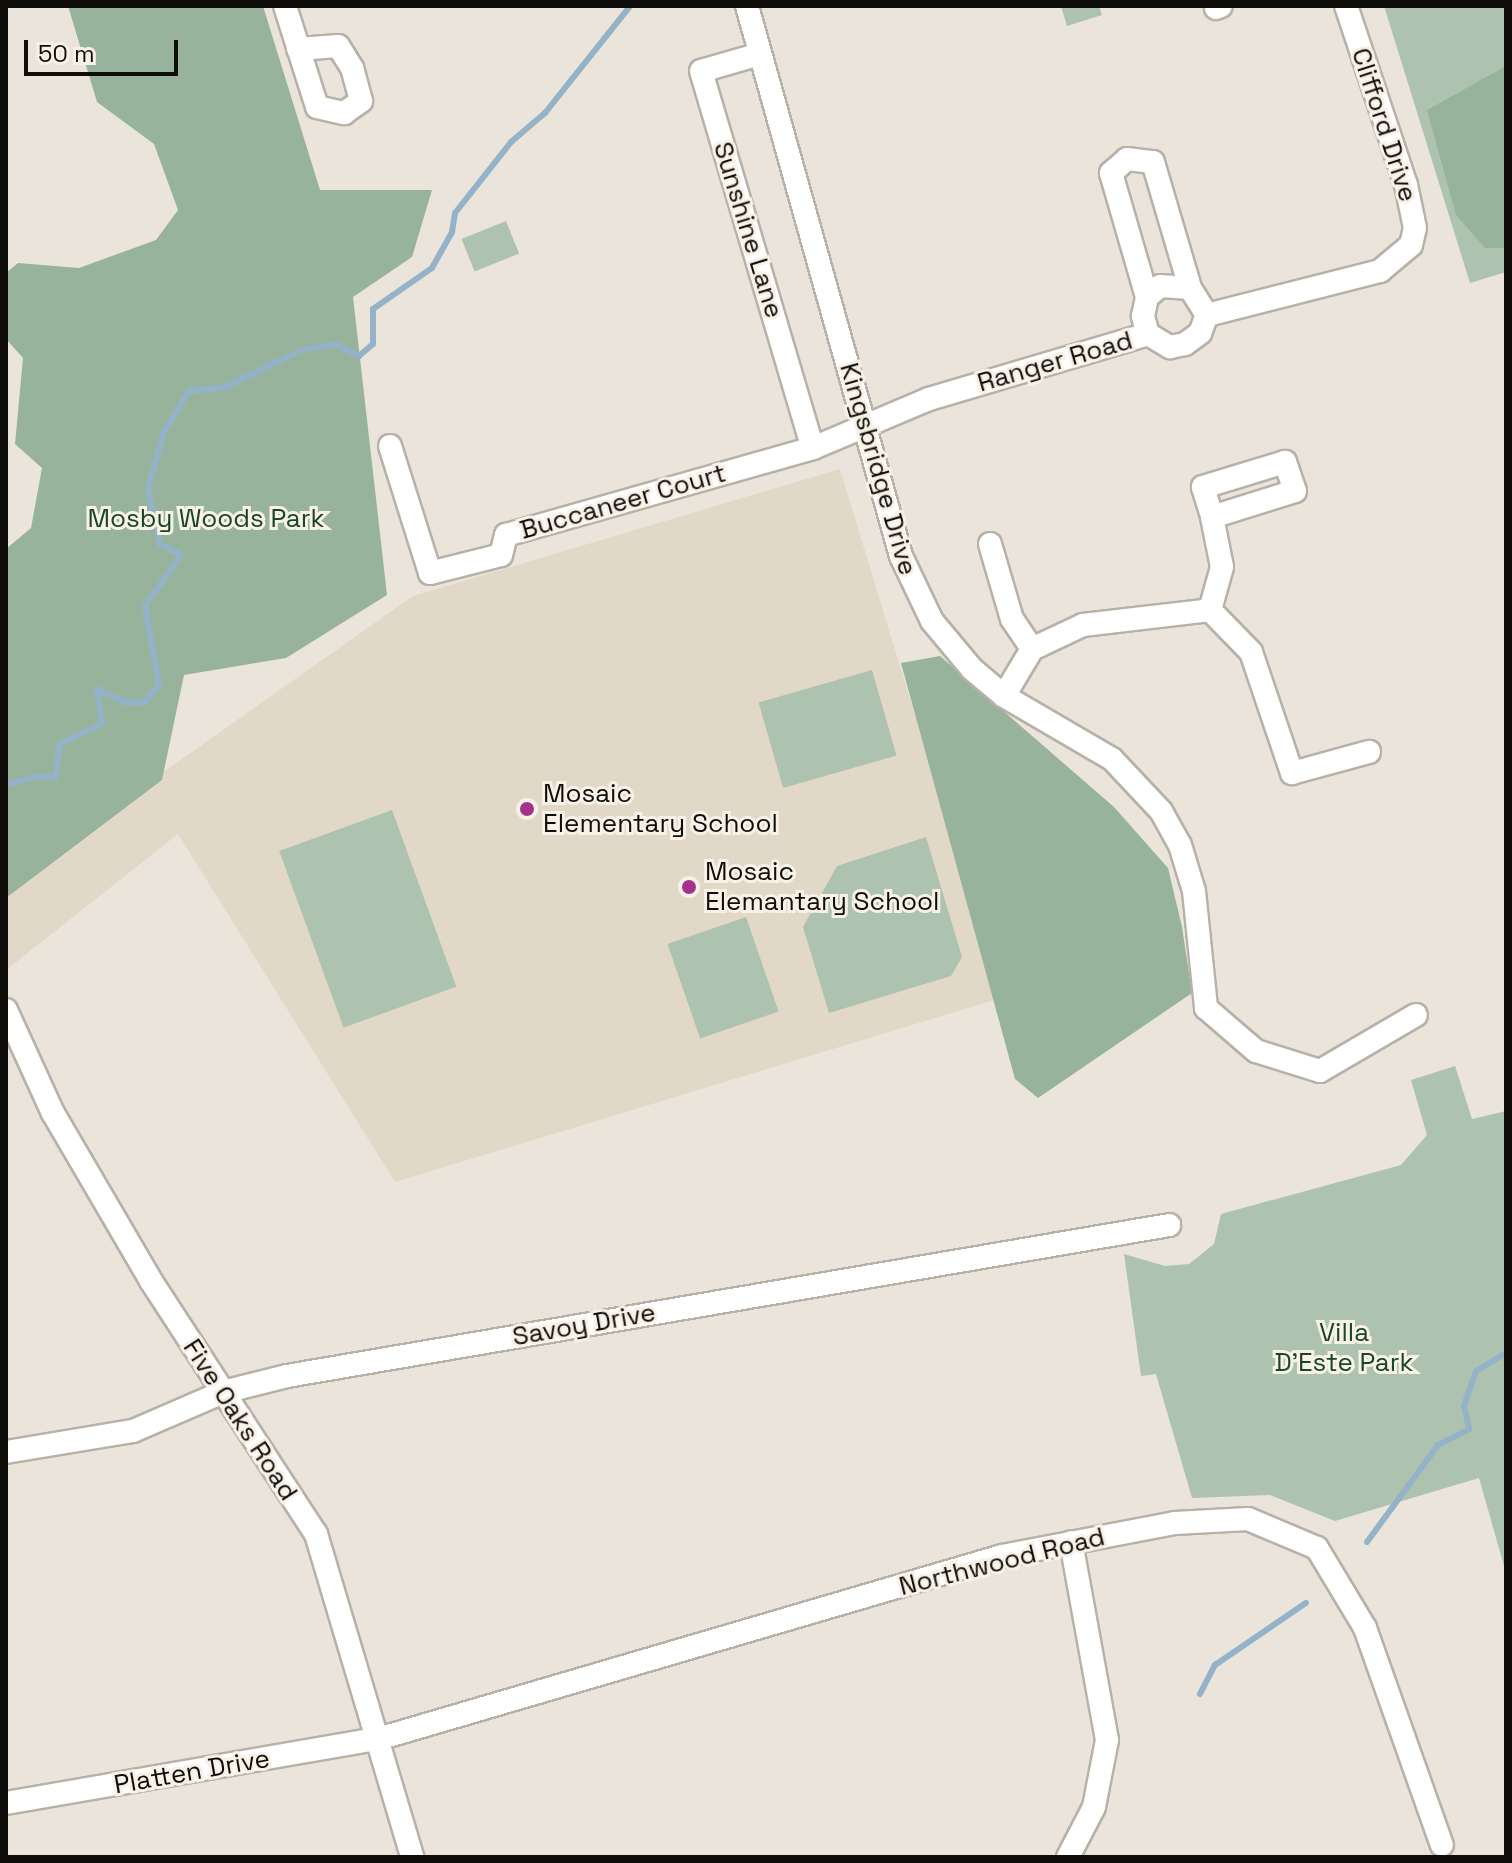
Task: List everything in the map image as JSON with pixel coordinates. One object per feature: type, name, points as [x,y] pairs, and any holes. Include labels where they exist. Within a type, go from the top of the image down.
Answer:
[{"type":"street","points":[[285,6],[298,49]]},
{"type":"street","name":"Kingsbridge Drive","points":[[747,6],[864,423],[918,598],[952,647],[1004,696],[1112,759],[1161,811],[1180,845],[1194,891],[1206,1008],[1256,1051],[1320,1071],[1416,1015]]},
{"type":"street","name":"Clifford Drive","points":[[1207,315],[1380,271],[1411,245],[1415,228],[1406,185],[1346,6]]},
{"type":"street","name":"Sunshine Lane","points":[[760,54],[701,71],[813,448]]},
{"type":"street","points":[[1148,334],[1143,316],[1147,297],[1111,173],[1127,159],[1153,162],[1190,288],[1207,315]]},
{"type":"street","points":[[1147,297],[1160,286],[1190,288]]},
{"type":"street","name":"Ranger Road","points":[[864,423],[1148,334],[1170,347],[1185,344],[1200,333],[1207,315]]},
{"type":"street","name":"Buccaneer Court","points":[[390,446],[430,573],[501,555],[506,535],[813,448],[864,423]]},
{"type":"street","points":[[1210,610],[1222,567],[1212,517]]},
{"type":"street","points":[[990,544],[1012,619],[1032,649]]},
{"type":"street","points":[[1004,696],[1032,649],[1083,625],[1210,610]]},
{"type":"street","points":[[1210,610],[1251,652],[1292,773],[1369,752]]},
{"type":"street","name":"Five Oaks Road","points":[[6,1010],[59,1123],[223,1392],[316,1534],[412,1857]]},
{"type":"street","name":"Savoy Drive","points":[[6,1452],[133,1431],[223,1392],[287,1376],[1169,1225]]},
{"type":"street","name":"Northwood Road","points":[[378,1739],[1002,1556],[1175,1523],[1248,1519],[1317,1548],[1365,1628],[1442,1845]]},
{"type":"street","points":[[1068,1857],[1094,1807],[1107,1740],[1071,1542]]},
{"type":"street","name":"Platten Drive","points":[[6,1803],[378,1739]]},
{"type":"shaded area","name":"Mosaic Elementary School","points":[[840,469],[1001,998],[395,1182],[178,834],[6,970],[6,883],[413,596]]},
{"type":"green space","name":"Mosby Woods Park","points":[[68,6],[263,6],[320,190],[432,190],[412,257],[353,297],[387,595],[286,658],[184,675],[162,780],[6,898],[6,549],[31,528],[42,468],[15,444],[23,358],[6,339],[6,273],[18,263],[79,268],[156,240],[178,210],[154,144],[97,102]]},
{"type":"green space","points":[[1061,6],[1099,6],[1102,15],[1067,26]]},
{"type":"green space","points":[[1384,6],[1506,6],[1506,272],[1470,283]]},
{"type":"green space","points":[[1506,66],[1506,248],[1485,248],[1456,215],[1427,110]]},
{"type":"green space","points":[[506,221],[519,253],[475,271],[461,239]]},
{"type":"green space","points":[[940,656],[1114,807],[1168,868],[1182,927],[1192,993],[1038,1098],[1015,1079],[901,663]]},
{"type":"green space","points":[[872,670],[897,756],[783,788],[759,703]]},
{"type":"green space","points":[[392,810],[456,987],[344,1028],[279,851]]},
{"type":"green space","points":[[926,837],[962,957],[951,976],[829,1013],[803,927],[837,866]]},
{"type":"green space","points":[[746,917],[779,1012],[700,1039],[668,944]]},
{"type":"green space","name":"Villa D'Este Park","points":[[1455,1066],[1472,1119],[1506,1111],[1506,1573],[1479,1478],[1335,1521],[1270,1495],[1192,1498],[1156,1374],[1141,1376],[1124,1254],[1165,1266],[1189,1264],[1214,1244],[1221,1214],[1401,1165],[1427,1135],[1411,1080]]},
{"type":"waterway","points":[[6,785],[39,776],[55,778],[60,744],[102,724],[97,689],[127,703],[145,702],[159,685],[145,606],[181,555],[160,544],[148,490],[163,434],[189,391],[225,387],[302,350],[335,344],[359,356],[373,344],[373,309],[432,268],[452,232],[455,213],[511,142],[545,113],[630,6]]},
{"type":"waterway","points":[[1367,1542],[1438,1445],[1469,1429],[1464,1406],[1476,1371],[1506,1353]]},
{"type":"waterway","points":[[1200,1694],[1215,1665],[1306,1603]]},
{"type":"place","name":"Mosaic Elementary School","points":[[527,809]]},
{"type":"place","name":"Mosaic Elemantary School","points":[[689,887]]}]
